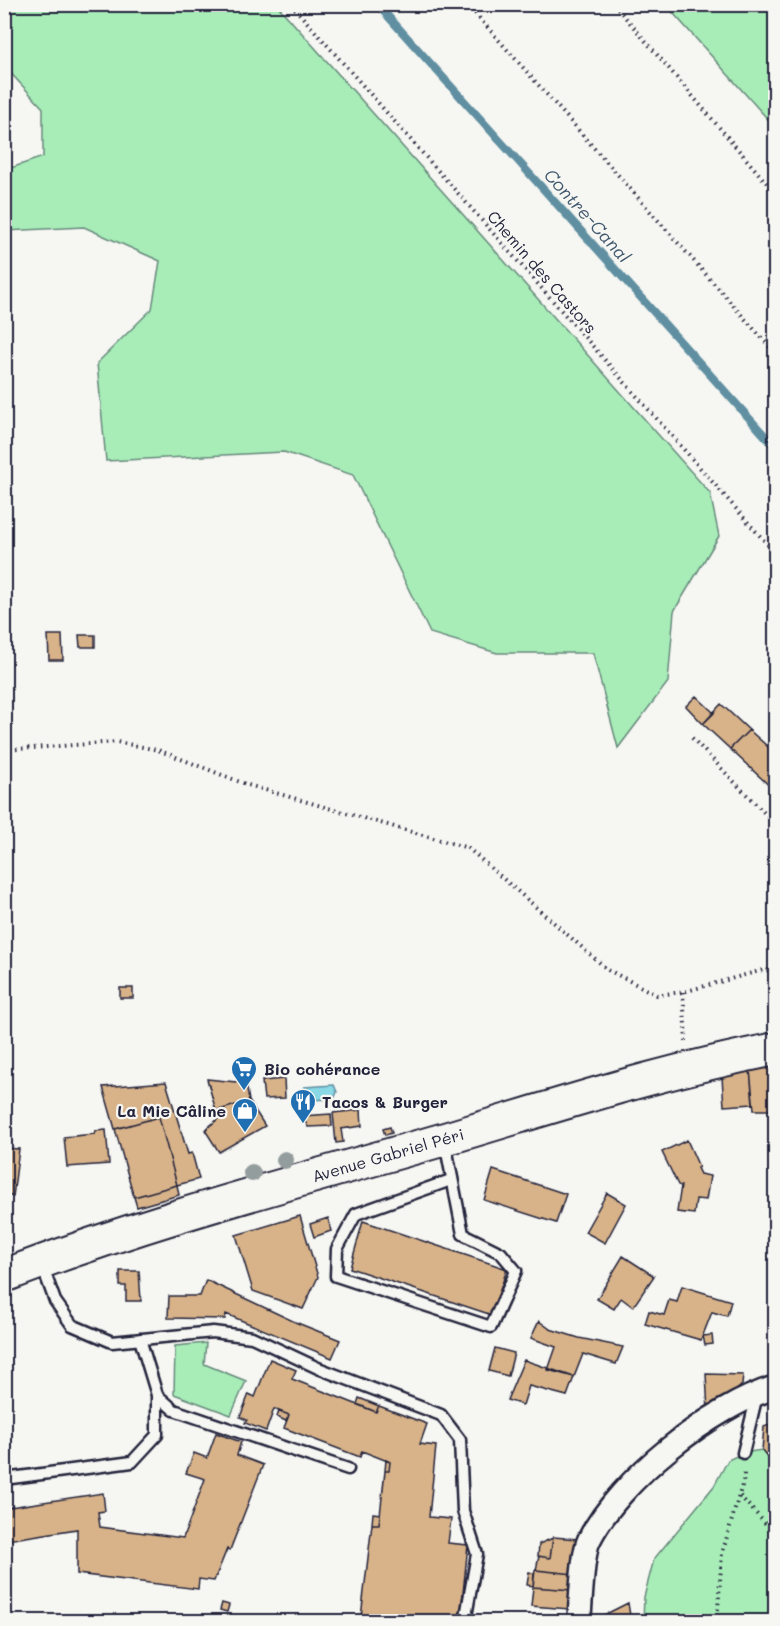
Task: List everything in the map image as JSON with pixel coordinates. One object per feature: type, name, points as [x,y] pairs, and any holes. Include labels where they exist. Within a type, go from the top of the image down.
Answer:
[{"type":"main road","name":"Avenue Gabriel Péri","points":[[4,1276],[171,1217],[588,1096],[736,1057],[776,1049]]},
{"type":"street","points":[[579,1622],[588,1542],[624,1489],[674,1443],[766,1390]]},
{"type":"lane","points":[[444,1139],[463,1234],[501,1253],[516,1271],[491,1327],[336,1276],[337,1250],[356,1214],[451,1180]]},
{"type":"lane","points":[[41,1262],[56,1301],[72,1325],[112,1342],[213,1332],[252,1337],[318,1368],[441,1415],[460,1440],[463,1510],[477,1554],[465,1622]]},
{"type":"lane","points":[[4,1479],[132,1462],[157,1435],[157,1395],[140,1339]]},
{"type":"lane","points":[[743,1454],[766,1390]]},
{"type":"lane","points":[[157,1395],[174,1410],[348,1469]]},
{"type":"path","name":"Chemin des Castors","points":[[291,4],[776,554]]},
{"type":"path","points":[[467,4],[776,354]]},
{"type":"path","points":[[614,4],[776,194]]},
{"type":"path","points":[[692,738],[776,825]]},
{"type":"path","points":[[4,750],[117,742],[158,750],[248,785],[468,848],[608,970],[657,995],[683,992],[763,970],[776,971]]},
{"type":"path","points":[[717,1622],[722,1554],[744,1478],[743,1454]]},
{"type":"path","points":[[740,1496],[776,1534]]},
{"type":"green space","points":[[5,4],[277,5],[710,493],[719,536],[674,611],[668,682],[618,748],[593,653],[497,653],[430,633],[353,475],[284,452],[106,461],[97,363],[152,309],[160,261],[84,227],[5,231],[5,170],[43,157],[43,108],[5,67]]},
{"type":"green space","points":[[666,5],[775,5],[775,128],[773,125]]},
{"type":"green space","points":[[206,1343],[204,1364],[246,1381],[231,1415],[174,1394],[175,1346]]},
{"type":"green space","points":[[762,1450],[775,1467],[775,1621],[643,1622],[644,1597],[654,1559],[714,1486],[728,1460],[743,1453]]},
{"type":"water","points":[[334,1085],[337,1092],[334,1099],[305,1100],[301,1093],[304,1087]]},
{"type":"building","points":[[48,635],[62,635],[63,660],[49,660]]},
{"type":"building","points":[[79,635],[95,635],[95,647],[80,647]]},
{"type":"building","points":[[696,696],[714,713],[703,724],[686,706]]},
{"type":"building","points":[[721,704],[749,730],[730,749],[703,724]]},
{"type":"building","points":[[749,730],[776,754],[774,790],[730,749]]},
{"type":"building","points":[[120,988],[133,988],[133,998],[120,998]]},
{"type":"building","points":[[776,1067],[776,1110],[754,1110],[750,1070]]},
{"type":"building","points":[[750,1070],[753,1104],[724,1106],[722,1077]]},
{"type":"building","points":[[207,1079],[246,1083],[249,1101],[216,1111]]},
{"type":"building","points":[[284,1079],[285,1098],[264,1099],[262,1081]]},
{"type":"building","points":[[166,1082],[188,1154],[192,1153],[199,1179],[177,1185],[159,1117],[115,1129],[103,1087]]},
{"type":"building","points":[[249,1101],[265,1126],[219,1152],[205,1130],[218,1119],[216,1111]]},
{"type":"building","points":[[361,1110],[362,1126],[341,1129],[343,1142],[336,1143],[333,1113]]},
{"type":"building","points":[[331,1114],[332,1126],[308,1127],[302,1116]]},
{"type":"building","points":[[159,1117],[177,1185],[134,1197],[115,1129]]},
{"type":"building","points":[[390,1127],[392,1133],[385,1135],[383,1129]]},
{"type":"building","points":[[106,1130],[109,1164],[67,1167],[64,1137],[95,1134],[95,1131]]},
{"type":"building","points":[[687,1140],[700,1174],[710,1176],[706,1200],[696,1199],[694,1214],[677,1212],[681,1186],[678,1185],[662,1152]]},
{"type":"building","points":[[4,1148],[19,1149],[13,1197],[4,1193]]},
{"type":"building","points":[[493,1170],[566,1194],[556,1223],[484,1200]]},
{"type":"building","points":[[177,1185],[179,1195],[137,1207],[134,1197]]},
{"type":"building","points":[[607,1193],[626,1204],[605,1243],[585,1232]]},
{"type":"building","points":[[300,1216],[318,1277],[303,1309],[253,1291],[236,1235]]},
{"type":"building","points":[[328,1218],[331,1231],[314,1237],[310,1224]]},
{"type":"building","points":[[363,1221],[507,1269],[492,1315],[350,1268]]},
{"type":"building","points":[[623,1256],[654,1276],[633,1307],[621,1298],[614,1309],[597,1299]]},
{"type":"building","points":[[120,1271],[139,1271],[141,1301],[126,1301],[126,1286],[120,1286]]},
{"type":"building","points":[[776,1278],[776,1309],[771,1279]]},
{"type":"building","points":[[206,1280],[295,1322],[340,1340],[332,1358],[226,1314],[225,1319],[168,1318],[169,1296],[200,1296]]},
{"type":"building","points":[[682,1286],[731,1301],[727,1316],[712,1312],[701,1340],[645,1324],[649,1311],[664,1315],[669,1300],[677,1302]]},
{"type":"building","points":[[539,1321],[550,1329],[579,1338],[623,1347],[616,1364],[583,1354],[574,1377],[548,1370],[556,1347],[531,1338]]},
{"type":"building","points":[[712,1335],[713,1344],[705,1345],[703,1336]]},
{"type":"building","points":[[495,1348],[514,1353],[508,1376],[489,1371]]},
{"type":"building","points":[[270,1359],[296,1370],[292,1379],[376,1412],[379,1406],[427,1424],[420,1444],[436,1446],[429,1517],[451,1519],[448,1543],[468,1545],[460,1622],[382,1622],[383,1616],[380,1616],[379,1620],[361,1617],[372,1524],[379,1524],[385,1471],[389,1471],[390,1462],[362,1451],[360,1457],[284,1428],[289,1415],[274,1409],[266,1431],[245,1423],[247,1420],[240,1417],[249,1394],[255,1397]]},
{"type":"building","points":[[524,1360],[574,1377],[567,1396],[529,1386],[523,1405],[507,1400]]},
{"type":"building","points":[[706,1374],[743,1375],[742,1385],[718,1407],[708,1412]]},
{"type":"building","points":[[359,1398],[379,1406],[376,1412],[357,1404]]},
{"type":"building","points":[[279,1411],[289,1415],[286,1421],[277,1417]]},
{"type":"building","points":[[776,1422],[776,1467],[762,1450],[764,1427]]},
{"type":"building","points":[[216,1433],[241,1442],[237,1455],[263,1465],[230,1550],[227,1549],[214,1581],[199,1579],[198,1589],[77,1574],[77,1529],[7,1540],[4,1537],[4,1508],[103,1493],[105,1511],[98,1512],[100,1527],[183,1538],[205,1479],[186,1473],[194,1453],[207,1458]]},
{"type":"building","points":[[386,1460],[390,1462],[389,1471],[385,1471]]},
{"type":"building","points":[[373,1513],[380,1514],[379,1524],[372,1524]]},
{"type":"building","points":[[553,1537],[578,1539],[574,1574],[536,1570],[539,1556],[550,1558]]},
{"type":"building","points":[[553,1538],[550,1558],[538,1556],[539,1544]]},
{"type":"building","points":[[535,1570],[574,1574],[572,1590],[533,1587]]},
{"type":"building","points":[[529,1572],[534,1573],[533,1586],[527,1585]]},
{"type":"building","points":[[533,1587],[572,1590],[570,1609],[531,1606]]},
{"type":"building","points":[[222,1603],[229,1605],[227,1612],[220,1610]]},
{"type":"building","points":[[628,1603],[631,1622],[598,1622],[598,1618]]},
{"type":"building","points":[[550,1615],[570,1616],[570,1622],[549,1622]]},
{"type":"waterway","name":"Contre-Canal","points":[[377,4],[776,448]]},
{"type":"place","name":"Bio cohérance","points":[[244,1092]]},
{"type":"place","name":"Tacos & Burger","points":[[303,1125]]},
{"type":"place","name":"La Mie Câline","points":[[245,1134]]}]
